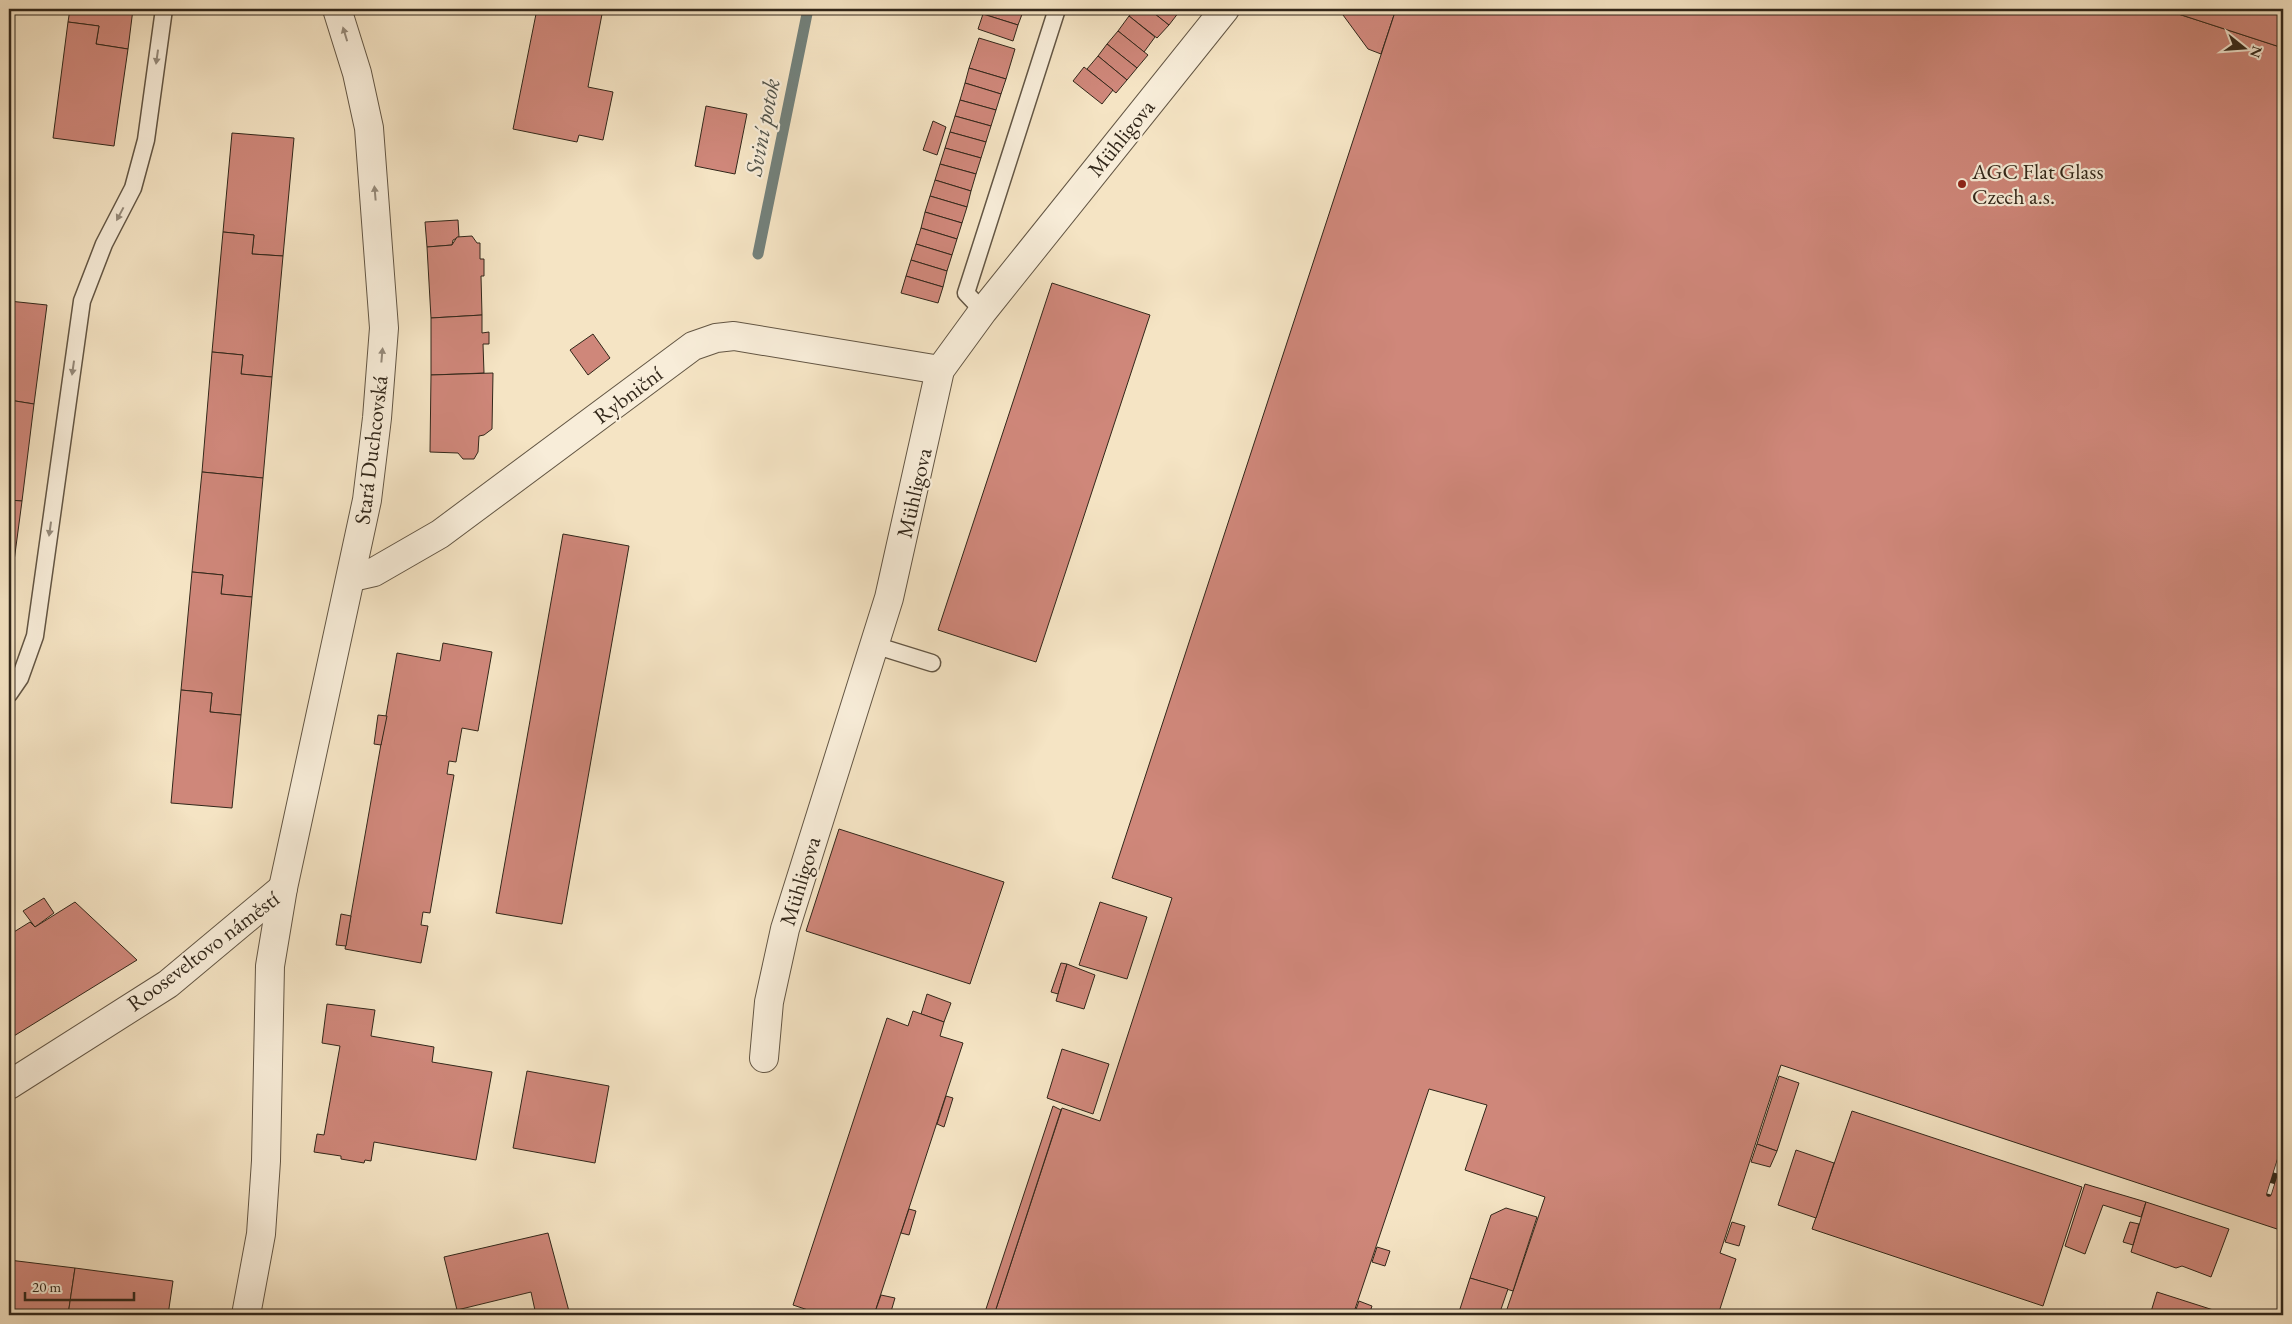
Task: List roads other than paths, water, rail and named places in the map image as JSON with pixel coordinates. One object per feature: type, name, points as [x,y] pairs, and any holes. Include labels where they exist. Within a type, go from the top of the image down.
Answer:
[{"type":"street","name":"Stará Duchcovská","points":[[283,888],[352,577],[368,491],[377,418],[384,328],[369,128],[357,73],[337,9]]},
{"type":"street","name":"Mühligova","points":[[764,1058],[769,1002],[785,929],[889,598],[940,370],[983,311],[1225,9]]},
{"type":"street","name":"Rybniční","points":[[352,577],[374,572],[440,534],[693,346],[708,340],[734,336],[940,370]]},
{"type":"street","name":"Rooseveltovo náměstí","points":[[9,1084],[168,984],[283,888]]},
{"type":"street","name":"Rooseveltovo náměstí","points":[[246,1315],[261,1234],[266,1161],[270,966],[283,888]]},
{"type":"lane","points":[[9,694],[20,678],[34,636],[82,301],[104,244],[133,188],[146,140],[164,9]]},
{"type":"lane","points":[[983,311],[966,293],[1057,9]]},
{"type":"lane","points":[[874,645],[932,663]]},
{"type":"waterway","name":"Sviní potok","points":[[758,254],[808,9]]},
{"type":"railway","points":[[2269,1194],[2283,1149]]},
{"type":"place","name":"AGC Flat Glass Czech a.s.","points":[[1962,184]]}]
